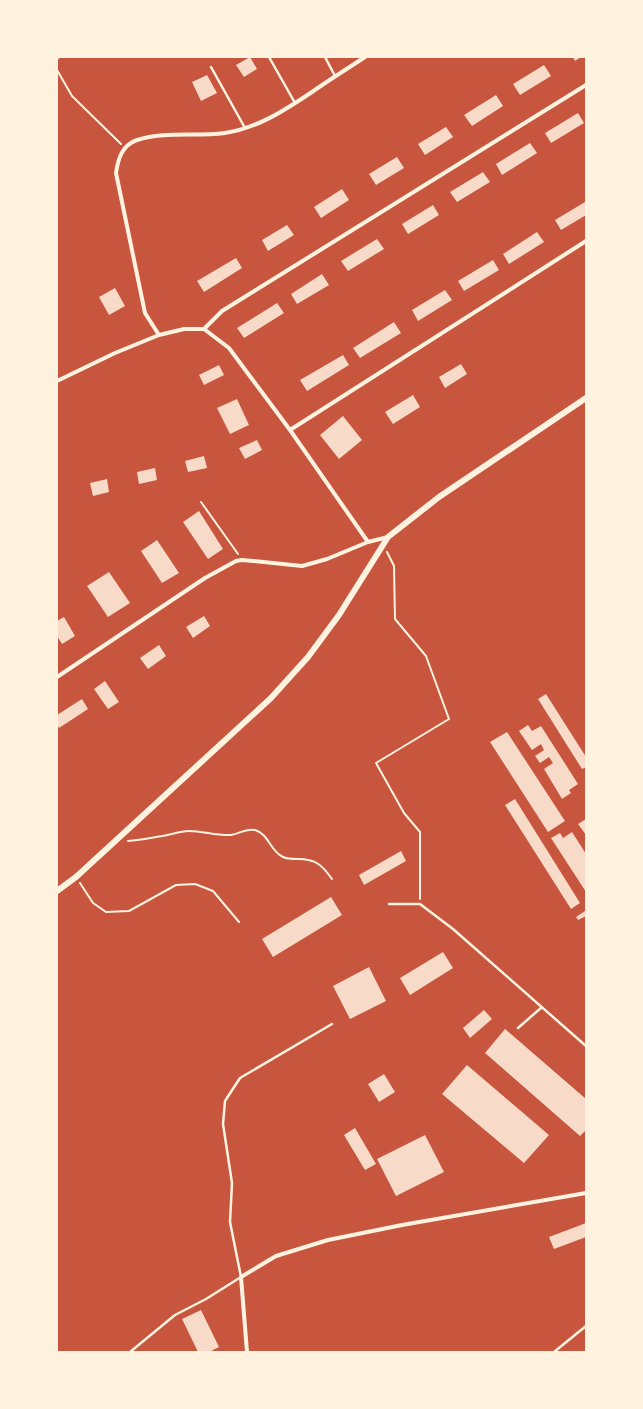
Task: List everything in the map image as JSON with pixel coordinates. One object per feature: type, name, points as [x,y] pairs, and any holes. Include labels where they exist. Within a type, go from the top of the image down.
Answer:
[{"type":"street","points":[[159,335],[145,313],[116,173],[118,159],[125,148],[136,140],[156,136],[225,133],[245,128],[277,115],[365,57]]},
{"type":"street","points":[[204,329],[222,311],[586,85]]},
{"type":"street","points":[[290,430],[586,241]]},
{"type":"street","points":[[57,382],[115,353],[159,335],[184,329],[204,329],[229,348],[290,430],[368,542]]},
{"type":"street","points":[[57,892],[76,877],[271,698],[308,657],[340,615],[388,537],[439,497],[586,398]]},
{"type":"street","points":[[57,678],[205,578],[236,561],[242,560],[302,566],[327,560],[368,542],[388,537]]},
{"type":"street","points":[[247,1352],[241,1277],[276,1256],[328,1240],[409,1224],[586,1193]]},
{"type":"lane","points":[[269,57],[295,103]]},
{"type":"lane","points":[[325,57],[335,76]]},
{"type":"lane","points":[[212,67],[245,128]]},
{"type":"lane","points":[[389,904],[420,904],[453,929],[586,1046]]},
{"type":"lane","points":[[518,1028],[542,1007]]},
{"type":"lane","points":[[130,1352],[175,1315],[206,1299],[241,1277],[230,1222],[232,1183],[223,1124],[225,1101],[240,1078],[332,1024]]},
{"type":"lane","points":[[554,1352],[586,1326]]},
{"type":"path","points":[[57,70],[72,96],[125,148]]},
{"type":"path","points":[[202,502],[242,560]]},
{"type":"path","points":[[384,544],[394,566],[395,619],[426,656],[449,719],[376,763],[404,813],[420,832],[420,904]]},
{"type":"path","points":[[117,838],[129,841],[184,831],[232,835],[248,830],[254,830],[265,836],[281,856],[288,858],[310,859],[317,862],[326,870],[332,880]]},
{"type":"path","points":[[76,877],[93,904],[106,912],[129,911],[176,885],[195,884],[213,891],[239,922]]},
{"type":"building","points":[[250,57],[257,69],[244,77],[236,65]]},
{"type":"building","points":[[573,57],[581,57],[575,61]]},
{"type":"building","points":[[544,65],[551,76],[520,95],[513,84]]},
{"type":"building","points":[[207,75],[217,93],[201,101],[192,82]]},
{"type":"building","points":[[496,95],[503,106],[472,126],[464,115]]},
{"type":"building","points":[[578,113],[584,123],[551,143],[545,133]]},
{"type":"building","points":[[446,127],[453,137],[425,155],[418,144]]},
{"type":"building","points":[[530,143],[537,153],[502,175],[496,164]]},
{"type":"building","points":[[397,157],[404,168],[376,185],[369,174]]},
{"type":"building","points":[[483,172],[490,182],[457,202],[450,192]]},
{"type":"building","points":[[342,189],[349,200],[321,218],[314,207]]},
{"type":"building","points":[[585,202],[586,215],[561,230],[555,220]]},
{"type":"building","points":[[433,205],[439,215],[408,234],[402,224]]},
{"type":"building","points":[[287,225],[294,235],[268,251],[262,240]]},
{"type":"building","points":[[537,232],[544,242],[509,264],[503,254]]},
{"type":"building","points":[[377,239],[384,249],[348,271],[341,261]]},
{"type":"building","points":[[236,258],[242,268],[204,292],[197,281]]},
{"type":"building","points":[[493,260],[499,270],[464,291],[458,281]]},
{"type":"building","points":[[322,274],[329,285],[297,304],[291,294]]},
{"type":"building","points":[[115,288],[125,306],[109,315],[99,297]]},
{"type":"building","points":[[445,290],[452,300],[418,321],[412,310]]},
{"type":"building","points":[[277,303],[284,313],[244,338],[237,328]]},
{"type":"building","points":[[394,322],[401,333],[360,358],[353,348]]},
{"type":"building","points":[[343,355],[349,365],[307,391],[300,380]]},
{"type":"building","points":[[461,364],[467,374],[445,388],[439,377]]},
{"type":"building","points":[[219,365],[224,375],[204,385],[199,375]]},
{"type":"building","points":[[413,395],[420,407],[393,424],[385,412]]},
{"type":"building","points":[[237,399],[249,425],[230,434],[217,408]]},
{"type":"building","points":[[343,416],[362,440],[339,459],[320,435]]},
{"type":"building","points":[[257,440],[262,450],[245,459],[239,448]]},
{"type":"building","points":[[204,456],[207,468],[188,472],[185,461]]},
{"type":"building","points":[[155,468],[157,480],[139,484],[137,472]]},
{"type":"building","points":[[107,479],[109,492],[93,496],[90,483]]},
{"type":"building","points":[[199,511],[223,549],[208,559],[183,522]]},
{"type":"building","points":[[157,540],[179,573],[162,583],[141,551]]},
{"type":"building","points":[[109,572],[130,603],[108,617],[87,586]]},
{"type":"building","points":[[204,616],[210,626],[193,638],[186,627]]},
{"type":"building","points":[[64,617],[75,636],[62,644],[57,636],[57,621]]},
{"type":"building","points":[[159,645],[166,656],[148,669],[140,658]]},
{"type":"building","points":[[105,681],[119,702],[108,709],[94,689]]},
{"type":"building","points":[[546,694],[586,757],[586,767],[582,769],[538,699]]},
{"type":"building","points":[[82,699],[88,709],[59,728],[57,724],[57,715]]},
{"type":"building","points":[[528,725],[532,731],[541,726],[578,784],[569,790],[571,793],[562,799],[544,769],[553,763],[549,757],[540,763],[535,756],[544,750],[541,744],[532,750],[519,731]]},
{"type":"building","points":[[507,732],[565,821],[548,832],[490,742]]},
{"type":"building","points":[[515,799],[580,903],[571,909],[505,805]]},
{"type":"building","points":[[586,819],[586,835],[578,824]]},
{"type":"building","points":[[572,832],[586,854],[586,892],[551,838],[560,833],[563,838]]},
{"type":"building","points":[[401,851],[406,861],[364,885],[359,875]]},
{"type":"building","points":[[331,897],[342,915],[273,957],[262,939]]},
{"type":"building","points":[[585,911],[586,916],[578,920],[576,917]]},
{"type":"building","points":[[443,952],[453,968],[410,995],[400,978]]},
{"type":"building","points":[[369,967],[386,1001],[350,1019],[333,986]]},
{"type":"building","points":[[484,1010],[492,1019],[470,1038],[463,1028]]},
{"type":"building","points":[[505,1029],[586,1099],[586,1130],[580,1136],[485,1053]]},
{"type":"building","points":[[467,1065],[549,1135],[524,1163],[442,1094]]},
{"type":"building","points":[[384,1074],[395,1092],[379,1102],[368,1084]]},
{"type":"building","points":[[355,1128],[376,1164],[365,1170],[344,1135]]},
{"type":"building","points":[[425,1135],[444,1172],[396,1196],[377,1159]]},
{"type":"building","points":[[586,1223],[586,1237],[554,1249],[549,1237]]},
{"type":"building","points":[[201,1310],[219,1347],[209,1352],[198,1352],[182,1319]]}]
